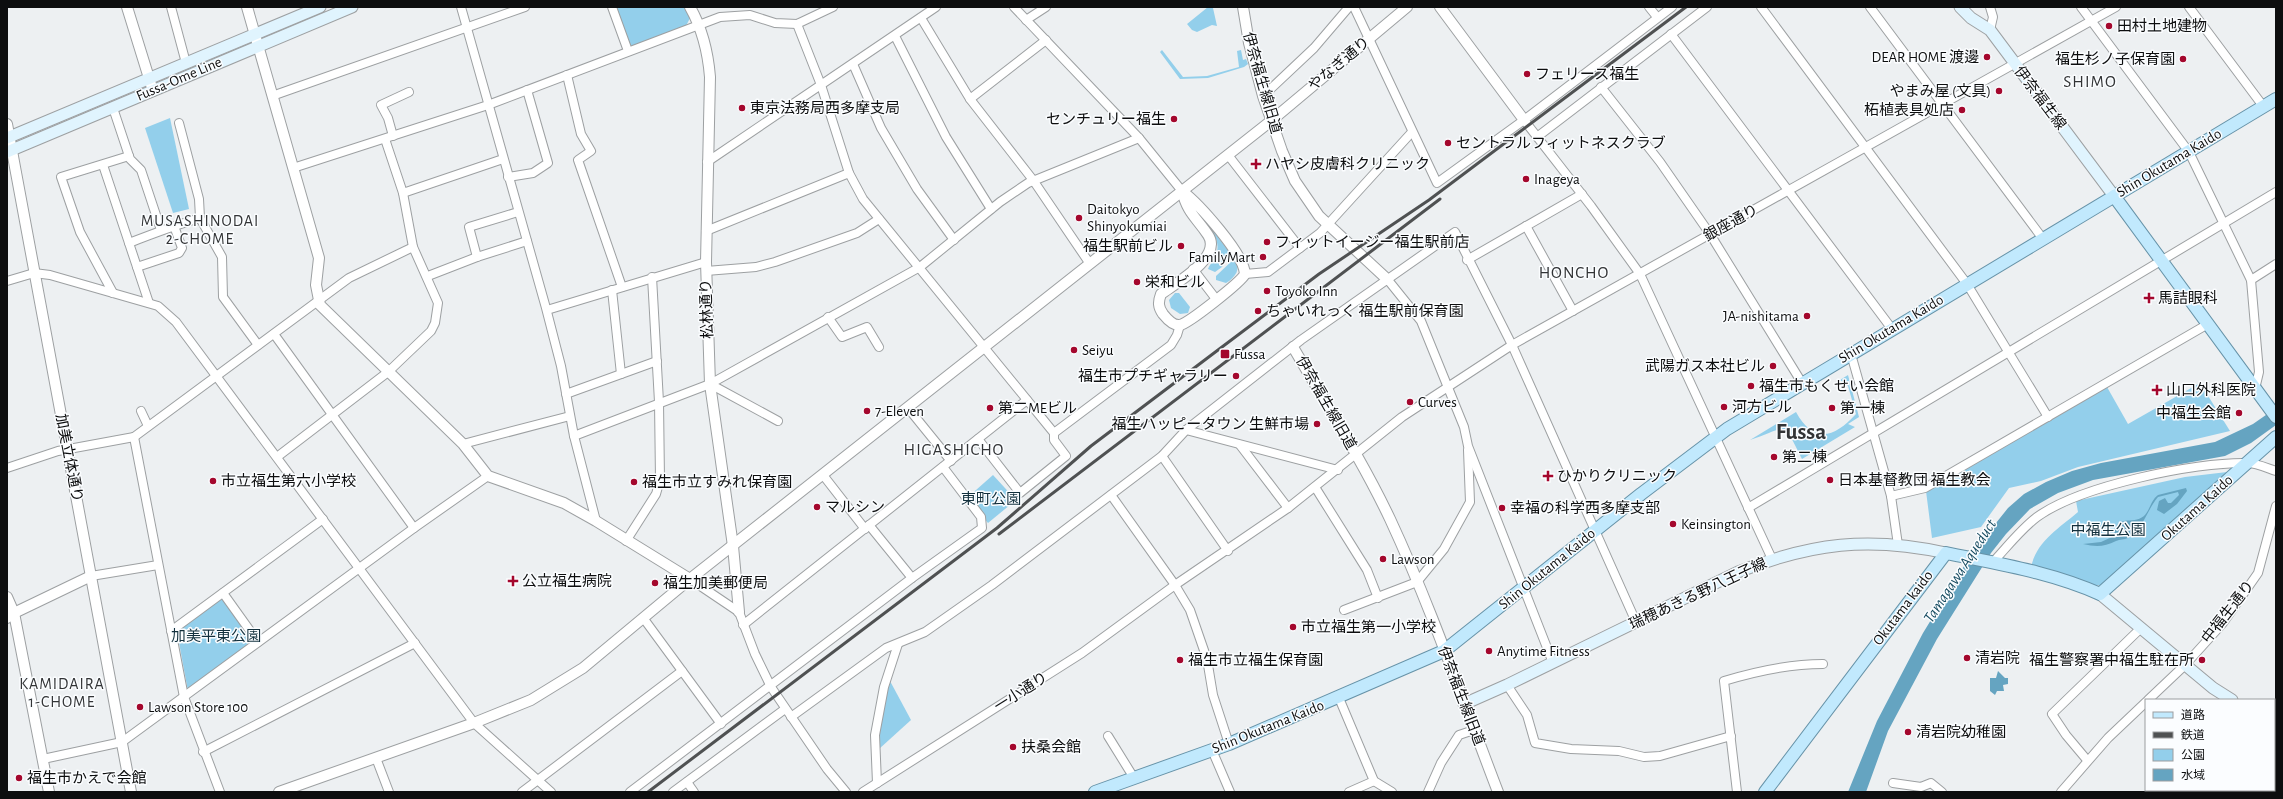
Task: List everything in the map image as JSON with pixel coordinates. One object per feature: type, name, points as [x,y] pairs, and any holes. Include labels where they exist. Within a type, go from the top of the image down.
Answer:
[{"type":"main road","name":"Fussa-Ome Line","points":[[8,137],[320,7]]},
{"type":"main road","name":"Fussa-Ome Line","points":[[9,151],[352,7]]},
{"type":"main road","name":"伊奈福生線","points":[[1960,7],[1971,18],[1990,30],[2114,196]]},
{"type":"main road","name":"Shin Okutama Kaido","points":[[1096,792],[1229,744],[1339,698],[1444,651],[1715,437],[1802,383],[2276,99]]},
{"type":"main road","points":[[2114,196],[2273,412]]},
{"type":"main road","name":"Okutama Kaido","points":[[2100,594],[2276,437]]},
{"type":"main road","name":"瑞穂あきる野八王子線","points":[[1464,704],[1553,663],[1738,572],[1772,559],[1814,548],[1838,545],[1898,545],[1946,553]]},
{"type":"main road","points":[[1946,553],[1993,562],[2072,582],[2100,594],[2213,688],[2230,699]]},
{"type":"main road","name":"Okutama kaido","points":[[1765,792],[1946,553]]},
{"type":"street","points":[[127,7],[152,91]]},
{"type":"street","points":[[171,7],[186,63]]},
{"type":"street","points":[[247,7],[319,258],[316,285],[320,305],[463,444],[488,476],[564,503],[690,579],[739,612],[743,625],[771,687],[785,709],[846,792]]},
{"type":"street","points":[[461,7],[508,177],[547,310],[574,436],[596,521]]},
{"type":"street","points":[[272,96],[525,7]]},
{"type":"street","points":[[612,7],[628,51]]},
{"type":"street","name":"松林通り","points":[[690,7],[700,25],[708,54],[710,78],[706,231],[710,384],[733,546],[739,612]]},
{"type":"street","points":[[293,168],[488,105],[720,17],[740,14],[758,16],[775,23],[797,24],[833,7]]},
{"type":"street","points":[[707,162],[936,7]]},
{"type":"street","points":[[1014,7],[1139,138],[1182,191],[1195,201],[1242,260],[1245,274]]},
{"type":"street","points":[[1026,20],[1046,7]]},
{"type":"street","points":[[1263,96],[1314,48],[1349,7]]},
{"type":"street","points":[[1354,7],[1437,183],[1524,120],[1672,7]]},
{"type":"street","name":"やなぎ通り","points":[[279,792],[474,723],[531,700],[583,668],[644,619],[690,579],[1271,121],[1407,7]]},
{"type":"street","points":[[1440,7],[1524,120],[1582,194],[1640,274],[1772,559]]},
{"type":"street","points":[[1649,7],[1657,18]]},
{"type":"street","points":[[1537,136],[1707,7]]},
{"type":"street","points":[[1761,7],[1967,284],[2048,417]]},
{"type":"street","points":[[1870,7],[2043,239]]},
{"type":"street","points":[[1990,7],[1993,17],[1990,30]]},
{"type":"street","points":[[2081,7],[2189,152],[2251,280],[2259,372],[2255,389]]},
{"type":"street","name":"銀座通り","points":[[1288,508],[1338,470],[1402,417],[1512,345],[2116,7]]},
{"type":"street","points":[[2189,7],[2263,106]]},
{"type":"street","name":"伊奈福生線旧道","points":[[1242,9],[1252,56],[1263,96],[1271,121],[1295,181],[1319,216],[1388,280],[1294,348],[1356,455],[1390,518],[1417,582],[1498,792]]},
{"type":"street","points":[[921,18],[970,99],[1033,180],[1090,264]]},
{"type":"street","points":[[797,24],[821,86],[849,173],[863,199],[985,346],[1054,434],[1054,440],[1066,456],[1020,493],[978,439]]},
{"type":"street","points":[[1670,34],[1892,329]]},
{"type":"street","points":[[894,36],[946,137],[991,209]]},
{"type":"street","points":[[970,99],[1046,40]]},
{"type":"street","points":[[853,64],[885,135],[917,189],[954,240]]},
{"type":"street","points":[[566,75],[582,134],[591,151],[578,160],[622,287]]},
{"type":"street","points":[[1601,87],[1660,162],[1710,234],[1802,383]]},
{"type":"street","points":[[508,177],[533,173],[548,163],[527,90]]},
{"type":"street","points":[[277,457],[388,372],[431,331],[435,323],[438,303],[428,276],[413,247],[403,193],[389,137],[388,118],[381,104],[409,92]]},
{"type":"street","points":[[113,108],[129,156],[141,170],[161,230]]},
{"type":"street","points":[[179,123],[199,199],[200,218],[222,257],[223,297],[258,345]]},
{"type":"street","name":"加美立体通り","points":[[7,124],[9,151],[34,273],[131,792]]},
{"type":"street","points":[[1054,434],[1171,345],[1180,325],[1189,320],[1238,283],[1245,274],[1268,272],[1300,248],[1328,224],[1412,132]]},
{"type":"street","points":[[574,436],[659,402],[710,384],[920,267],[991,209],[1033,180],[1139,138]]},
{"type":"street","points":[[1228,155],[1300,248]]},
{"type":"street","points":[[113,293],[80,232],[61,177],[129,156]]},
{"type":"street","points":[[403,193],[503,159]]},
{"type":"street","points":[[103,164],[149,303]]},
{"type":"street","points":[[706,231],[849,173]]},
{"type":"street","points":[[1180,325],[1172,323],[1167,319],[1159,308],[1158,301],[1161,294],[1193,270],[1210,254],[1211,242],[1209,237],[1187,208],[1182,191]]},
{"type":"street","points":[[1748,508],[2276,192]]},
{"type":"street","points":[[1467,260],[1582,194]]},
{"type":"street","points":[[478,257],[469,227],[518,212]]},
{"type":"street","points":[[129,243],[161,230],[200,218]]},
{"type":"street","points":[[547,310],[622,287],[652,276],[706,266],[756,267],[775,262],[857,233],[879,219]]},
{"type":"street","points":[[137,267],[179,253],[182,248],[174,226]]},
{"type":"street","points":[[1526,226],[1573,311]]},
{"type":"street","points":[[1344,610],[1417,582],[1444,549],[1460,523],[1470,502],[1471,489],[1468,446],[1464,428],[1421,321],[1388,280],[1455,232],[1467,260],[1512,345],[1636,622]]},
{"type":"street","points":[[428,276],[478,257],[527,241]]},
{"type":"street","points":[[7,468],[67,450],[134,437],[349,278],[413,247]]},
{"type":"street","points":[[2251,280],[2276,264]]},
{"type":"street","points":[[1193,270],[1216,299]]},
{"type":"street","points":[[7,281],[34,273],[158,306],[176,322],[199,355],[277,457],[474,723],[551,792]]},
{"type":"street","points":[[626,540],[656,494],[660,480],[659,402],[652,276]]},
{"type":"street","points":[[612,290],[621,374]]},
{"type":"street","points":[[828,317],[842,336],[867,327],[879,347]]},
{"type":"street","points":[[1891,496],[1925,488],[2208,324]]},
{"type":"street","points":[[274,334],[414,528]]},
{"type":"street","points":[[791,717],[886,648],[925,632],[1162,456],[1186,430],[1294,348]]},
{"type":"street","points":[[1851,354],[1891,496],[1898,545]]},
{"type":"street","points":[[566,394],[657,361]]},
{"type":"street","points":[[710,384],[778,421]]},
{"type":"street","points":[[743,625],[1027,400]]},
{"type":"street","points":[[908,408],[951,461]]},
{"type":"street","points":[[141,411],[148,426]]},
{"type":"street","points":[[463,444],[570,416]]},
{"type":"street","points":[[1186,430],[1338,470]]},
{"type":"street","points":[[134,437],[184,697],[203,752],[220,792]]},
{"type":"street","points":[[1240,445],[1288,508]]},
{"type":"street","points":[[1468,446],[1553,663]]},
{"type":"street","points":[[1162,456],[1228,551]]},
{"type":"street","points":[[1993,562],[2037,517],[2078,496],[2138,479],[2248,462],[2276,471]]},
{"type":"street","points":[[630,792],[771,687],[912,578],[982,528],[981,517],[943,467]]},
{"type":"street","points":[[823,475],[912,578]]},
{"type":"street","points":[[43,759],[122,742],[414,528],[488,476]]},
{"type":"street","points":[[1471,489],[1477,483],[1483,484]]},
{"type":"street","points":[[1315,487],[1367,570],[1378,598]]},
{"type":"street","points":[[1111,495],[1175,585],[1190,610],[1207,659],[1213,694],[1229,744]]},
{"type":"street","name":"中福生通り","points":[[2149,699],[2185,665],[2223,623],[2258,573],[2274,520],[2276,506]]},
{"type":"street","name":"一小通り","points":[[863,792],[1082,653],[1175,585],[1228,551],[1288,508]]},
{"type":"street","points":[[171,631],[323,519]]},
{"type":"street","points":[[11,616],[91,576],[158,565]]},
{"type":"street","points":[[223,594],[258,642]]},
{"type":"street","points":[[7,597],[49,792]]},
{"type":"street","points":[[644,619],[721,724]]},
{"type":"street","points":[[2087,760],[2066,735],[2052,714],[2141,628]]},
{"type":"street","points":[[203,752],[415,643]]},
{"type":"street","points":[[877,783],[875,735],[884,688],[898,644]]},
{"type":"street","points":[[1737,792],[1724,681],[1758,671],[1795,665],[1823,664]]},
{"type":"street","points":[[522,792],[682,671]]},
{"type":"street","points":[[1507,685],[1527,715],[1535,743],[1572,749],[1619,751],[1644,757],[1660,756],[1731,736]]},
{"type":"street","points":[[1339,698],[1374,781],[1392,792]]},
{"type":"street","points":[[2061,792],[2087,760],[2145,703]]},
{"type":"street","points":[[673,792],[785,709]]},
{"type":"street","points":[[1428,792],[1441,763],[1459,735],[1474,730]]},
{"type":"street","points":[[1108,736],[1134,778]]},
{"type":"street","points":[[1212,750],[1230,792]]},
{"type":"street","points":[[376,758],[389,792]]},
{"type":"street","points":[[1349,792],[1374,781]]},
{"type":"street","points":[[687,782],[694,792]]},
{"type":"street","points":[[1893,783],[1921,787],[1931,783],[1942,792]]},
{"type":"green space","points":[[615,7],[684,7],[690,18],[686,26],[631,48]]},
{"type":"green space","points":[[1208,7],[1213,8],[1217,26],[1212,25],[1197,32],[1192,30],[1187,24]]},
{"type":"green space","points":[[1162,50],[1183,77],[1207,76],[1239,67],[1237,51],[1241,50],[1243,60],[1246,59],[1248,64],[1244,67],[1208,78],[1180,79],[1160,52]]},
{"type":"green space","points":[[170,118],[189,209],[173,213],[145,128]]},
{"type":"green space","points":[[1195,207],[1230,253],[1222,267],[1215,272],[1208,269],[1215,257],[1217,242],[1207,224],[1193,209]]},
{"type":"green space","points":[[1235,258],[1238,266],[1235,275],[1226,283],[1216,280],[1216,276]]},
{"type":"green space","points":[[1175,293],[1179,293],[1190,307],[1188,313],[1180,314],[1171,308],[1169,300]]},
{"type":"green space","points":[[1848,375],[1859,417],[1848,424],[1855,427],[1802,459],[1791,437],[1787,432],[1782,430],[1777,430],[1750,440],[1796,412],[1803,423],[1817,433],[1825,434],[1840,428],[1856,414],[1848,386],[1840,380]]},
{"type":"green space","points":[[2200,383],[2230,431],[2078,467],[2041,481],[2009,488],[1981,527],[1932,538],[1926,491],[2107,387],[2128,424]]},
{"type":"green space","name":"中福生公園","points":[[2227,472],[2101,585],[2091,586],[2031,567],[2038,550],[2043,543],[2049,536],[2078,512],[2076,501],[2185,477]]},
{"type":"green space","name":"東町公園","points":[[993,475],[1016,500],[988,523],[967,498]]},
{"type":"green space","name":"加美平東公園","points":[[223,597],[255,642],[188,691],[177,632]]},
{"type":"green space","points":[[890,681],[911,720],[879,749],[881,716]]},
{"type":"water","points":[[2276,408],[2276,425],[2251,443],[2225,456],[2093,480],[2058,493],[2030,509],[2006,534],[1991,553],[1937,639],[1888,731],[1866,792],[1848,792],[1877,721],[1923,633],[1972,553],[2008,508],[2024,494],[2046,482],[2072,471],[2101,463],[2215,442],[2253,424]]},
{"type":"water","points":[[2186,488],[2187,491],[2177,504],[2164,514],[2157,510],[2159,501],[2165,498],[2168,503],[2171,503],[2179,495],[2178,492],[2158,497],[2137,530],[2128,538],[2104,545],[2096,546],[2083,544],[2101,542],[2114,536],[2115,529],[2118,524],[2125,521],[2139,519],[2144,516],[2158,495]]},
{"type":"water","points":[[1998,671],[2005,678],[2008,678],[2008,684],[2003,685],[2004,691],[1997,691],[1995,695],[1990,691],[1990,678],[1996,678]]},
{"type":"railway","points":[[648,792],[997,528],[1091,446],[1319,274],[1429,200],[1686,7]]},
{"type":"railway","points":[[999,534],[1440,199]]},
{"type":"place","name":"田村土地建物","points":[[2109,26]]},
{"type":"place","name":"DEAR HOME 渡邊","points":[[1987,57]]},
{"type":"place","name":"福生杉ノ子保育園","points":[[2183,59]]},
{"type":"place","name":"フェリース福生","points":[[1527,74]]},
{"type":"place","name":"やまみ屋 (文具)","points":[[1999,91]]},
{"type":"place","name":"東京法務局西多摩支局","points":[[742,108]]},
{"type":"place","name":"柘植表具処店","points":[[1962,110]]},
{"type":"place","name":"センチュリー福生","points":[[1174,119]]},
{"type":"place","name":"セントラルフィットネスクラブ","points":[[1448,143]]},
{"type":"place","name":"ハヤシ皮膚科クリニック","points":[[1256,164]]},
{"type":"place","name":"Inageya","points":[[1526,179]]},
{"type":"place","name":"Daitokyo Shinyokumiai","points":[[1079,218]]},
{"type":"place","name":"フィットイージー福生駅前店","points":[[1267,242]]},
{"type":"place","name":"福生駅前ビル","points":[[1181,246]]},
{"type":"place","name":"FamilyMart","points":[[1263,257]]},
{"type":"place","name":"栄和ビル","points":[[1137,282]]},
{"type":"place","name":"Toyoko Inn","points":[[1267,291]]},
{"type":"place","name":"馬詰眼科","points":[[2149,298]]},
{"type":"place","name":"ちゃいれっく 福生駅前保育園","points":[[1258,311]]},
{"type":"place","name":"JA-nishitama","points":[[1807,316]]},
{"type":"place","name":"Seiyu","points":[[1074,350]]},
{"type":"place","name":"Fussa","points":[[1225,354]]},
{"type":"place","name":"武陽ガス本社ビル","points":[[1773,366]]},
{"type":"place","name":"福生市プチギャラリー","points":[[1236,376]]},
{"type":"place","name":"福生市もくせい会館","points":[[1751,386]]},
{"type":"place","name":"山口外科医院","points":[[2157,390]]},
{"type":"place","name":"Curves","points":[[1410,402]]},
{"type":"place","name":"河方ビル","points":[[1724,407]]},
{"type":"place","name":"第二MEビル","points":[[990,408]]},
{"type":"place","name":"第一棟","points":[[1832,408]]},
{"type":"place","name":"7-Eleven","points":[[867,411]]},
{"type":"place","name":"中福生会館","points":[[2239,413]]},
{"type":"place","name":"福生ハッピータウン 生鮮市場","points":[[1317,424]]},
{"type":"place","name":"第二棟","points":[[1774,457]]},
{"type":"place","name":"ひかりクリニック","points":[[1548,476]]},
{"type":"place","name":"日本基督教団 福生教会","points":[[1830,480]]},
{"type":"place","name":"市立福生第六小学校","points":[[213,481]]},
{"type":"place","name":"福生市立すみれ保育園","points":[[634,482]]},
{"type":"place","name":"マルシン","points":[[817,507]]},
{"type":"place","name":"幸福の科学西多摩支部","points":[[1502,508]]},
{"type":"place","name":"Keinsington","points":[[1673,524]]},
{"type":"place","name":"Lawson","points":[[1383,559]]},
{"type":"place","name":"公立福生病院","points":[[513,581]]},
{"type":"place","name":"福生加美郵便局","points":[[655,583]]},
{"type":"place","name":"市立福生第一小学校","points":[[1293,627]]},
{"type":"place","name":"Anytime Fitness","points":[[1489,651]]},
{"type":"place","name":"清岩院","points":[[1967,658]]},
{"type":"place","name":"福生市立福生保育園","points":[[1180,660]]},
{"type":"place","name":"福生警察署中福生駐在所","points":[[2202,660]]},
{"type":"place","name":"Lawson Store 100","points":[[140,707]]},
{"type":"place","name":"清岩院幼稚園","points":[[1908,732]]},
{"type":"place","name":"扶桑会館","points":[[1013,747]]},
{"type":"place","name":"福生市かえで会館","points":[[19,778]]},
{"type":"district","name":"SHIMO","points":[[2090,81]]},
{"type":"district","name":"MUSASHINODAI 2-CHOME","points":[[200,230]]},
{"type":"district","name":"HONCHO","points":[[1574,272]]},
{"type":"district","name":"Fussa","points":[[1801,432]]},
{"type":"district","name":"HIGASHICHO","points":[[954,449]]},
{"type":"district","name":"KAMIDAIRA 1-CHOME","points":[[62,693]]},
{"type":"water label","name":"Tamagawa Aqueduct","points":[[1960,571]]}]
